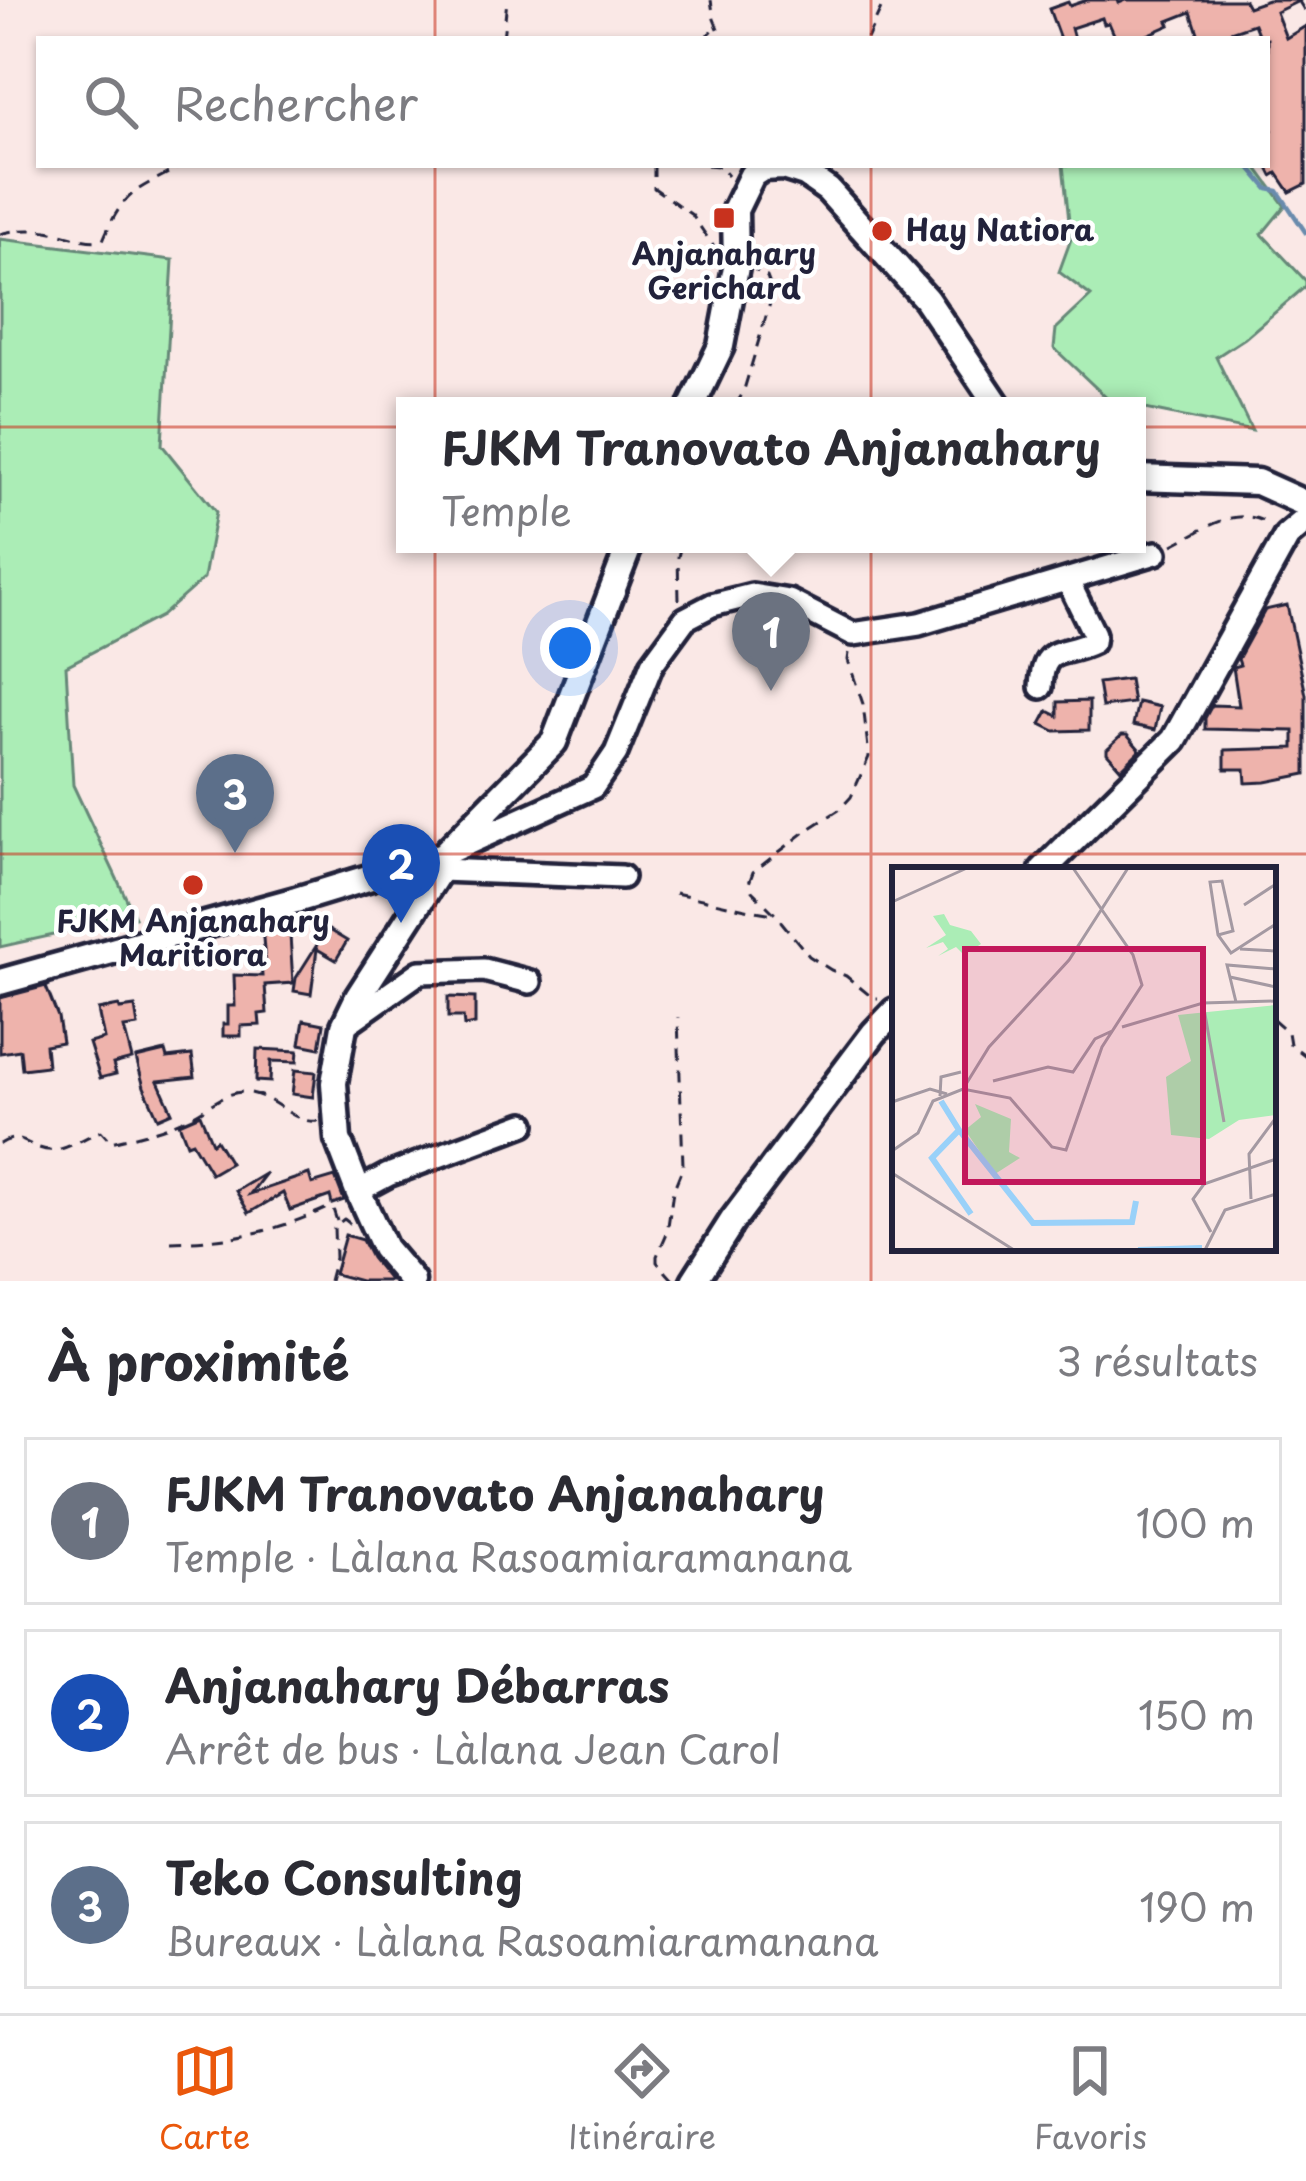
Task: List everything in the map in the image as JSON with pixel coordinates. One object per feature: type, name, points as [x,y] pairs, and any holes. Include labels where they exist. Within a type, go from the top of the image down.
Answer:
[{"type":"main road","points":[[696,397],[721,346],[736,266],[734,210],[752,175],[763,168]]},
{"type":"main road","points":[[786,168],[828,190],[926,298],[992,397]]},
{"type":"main road","points":[[1146,478],[1257,482],[1306,504]]},
{"type":"main road","points":[[1046,867],[1174,740],[1296,528]]},
{"type":"main road","points":[[412,1281],[384,1248],[338,1139],[334,1083],[344,1025],[441,862],[554,742],[627,553]]},
{"type":"main road","points":[[0,982],[441,862]]},
{"type":"main road","points":[[694,1281],[733,1220],[874,1033],[888,1005]]},
{"type":"street","points":[[441,862],[593,787],[616,752],[652,664],[685,619],[712,605],[752,595],[789,601],[853,634],[919,624],[1156,553]]},
{"type":"street","points":[[1041,687],[1042,667],[1050,656],[1093,642],[1094,634],[1068,580]]},
{"type":"street","points":[[441,862],[622,877]]},
{"type":"street","points":[[344,1025],[420,972],[484,970],[530,982]]},
{"type":"street","points":[[358,1191],[388,1175],[524,1124]]},
{"type":"path","points":[[503,36],[507,0]]},
{"type":"path","points":[[707,36],[719,31],[711,0]]},
{"type":"path","points":[[868,36],[885,0]]},
{"type":"path","points":[[1298,0],[1306,13]]},
{"type":"path","points":[[0,234],[40,231],[90,242],[103,240],[116,209],[128,196],[178,168]]},
{"type":"path","points":[[654,168],[654,188],[692,215],[720,257],[767,277],[773,293],[741,397]]},
{"type":"path","points":[[722,168],[739,199]]},
{"type":"path","points":[[1156,553],[1227,516],[1296,528]]},
{"type":"path","points":[[679,553],[679,600],[685,619]]},
{"type":"path","points":[[853,634],[848,660],[863,704],[869,757],[839,810],[753,872],[749,883],[809,956],[888,1005]]},
{"type":"path","points":[[675,893],[775,914]]},
{"type":"path","points":[[674,1281],[656,1256],[667,1233],[673,1191],[683,1166],[678,1017]]},
{"type":"path","points":[[1276,1022],[1288,1032],[1290,1044],[1306,1056]]},
{"type":"path","points":[[0,1144],[20,1138],[35,1149],[60,1150],[101,1131],[111,1142],[190,1117],[238,1092],[262,1094],[306,1122],[325,1119],[337,1123]]},
{"type":"path","points":[[171,1242],[248,1235],[291,1225],[327,1208],[333,1209],[337,1222]]},
{"type":"path","points":[[329,1281],[335,1258],[334,1227],[344,1219],[357,1228]]},
{"type":"green space","points":[[1063,168],[1257,168],[1285,206],[1262,234],[1306,286],[1216,357],[1252,431],[1146,409],[1146,397],[1106,397],[1054,348],[1056,329],[1091,296],[1059,272],[1071,239]]},
{"type":"green space","points":[[0,239],[173,260],[162,445],[216,512],[204,578],[161,616],[66,666],[73,785],[135,917],[0,947]]},
{"type":"building","points":[[1087,0],[1244,0],[1248,7],[1268,0],[1301,0],[1276,12],[1286,38],[1306,26],[1306,184],[1290,192],[1268,168],[1270,36],[1259,36],[1254,24],[1219,36],[1199,36],[1191,12],[1145,36],[1115,36],[1102,18],[1071,28],[1073,36],[1059,36],[1049,9],[1068,2],[1070,6]]},
{"type":"building","points":[[1287,605],[1306,695],[1306,774],[1246,783],[1245,769],[1225,769],[1225,750],[1294,748],[1294,731],[1205,729],[1205,718],[1212,705],[1239,706],[1233,667],[1240,665],[1238,659],[1265,610]]},
{"type":"building","points":[[1129,679],[1133,703],[1102,707],[1098,683]]},
{"type":"building","points":[[1089,701],[1089,730],[1055,731],[1041,724],[1048,711],[1058,716],[1058,702]]},
{"type":"building","points":[[1138,702],[1160,707],[1155,730],[1133,725]]},
{"type":"building","points":[[1122,735],[1140,750],[1121,769],[1107,749]]},
{"type":"building","points":[[289,919],[293,983],[265,985],[267,1013],[259,1014],[260,1025],[241,1026],[241,1036],[223,1036],[228,1006],[235,1006],[234,975],[262,976],[262,926]]},
{"type":"building","points":[[327,929],[347,941],[336,960],[317,949],[311,994],[294,991],[296,978]]},
{"type":"building","points":[[50,985],[46,987],[62,1042],[45,1045],[47,1066],[22,1069],[20,1050],[0,1053],[0,998]]},
{"type":"building","points":[[448,997],[475,998],[475,1024],[464,1026],[463,1017],[448,1017]]},
{"type":"building","points":[[135,1007],[138,1026],[124,1028],[132,1059],[113,1064],[116,1074],[100,1078],[89,1043],[104,1039],[98,1010]]},
{"type":"building","points":[[304,1020],[324,1024],[320,1048],[300,1044]]},
{"type":"building","points":[[257,1049],[298,1051],[297,1062],[271,1061],[270,1082],[256,1081]]},
{"type":"building","points":[[165,1051],[167,1058],[192,1055],[195,1077],[158,1081],[172,1112],[158,1118],[136,1058]]},
{"type":"building","points":[[295,1070],[316,1072],[313,1097],[292,1094]]},
{"type":"building","points":[[200,1114],[212,1143],[216,1140],[230,1163],[211,1174],[192,1142],[187,1144],[179,1123]]},
{"type":"building","points":[[266,1173],[250,1194],[309,1174],[312,1184],[335,1177],[344,1200],[332,1204],[330,1196],[290,1210],[283,1193],[249,1213],[236,1191]]},
{"type":"building","points":[[345,1235],[362,1240],[390,1281],[360,1281],[334,1274]]},
{"type":"waterway","points":[[1250,168],[1268,189],[1278,191],[1306,233]]},
{"type":"place","name":"Anjanahary Gerichard","points":[[724,218]]},
{"type":"place","name":"Hay Natiora","points":[[882,231]]},
{"type":"place","name":"FJKM Tranovato Anjanahary","points":[[771,691]]},
{"type":"place","name":"Teko Consulting","points":[[235,853]]},
{"type":"place","name":"FJKM Anjanahary Maritiora","points":[[193,885]]},
{"type":"place","name":"Anjanahary Débarras","points":[[401,923]]}]
